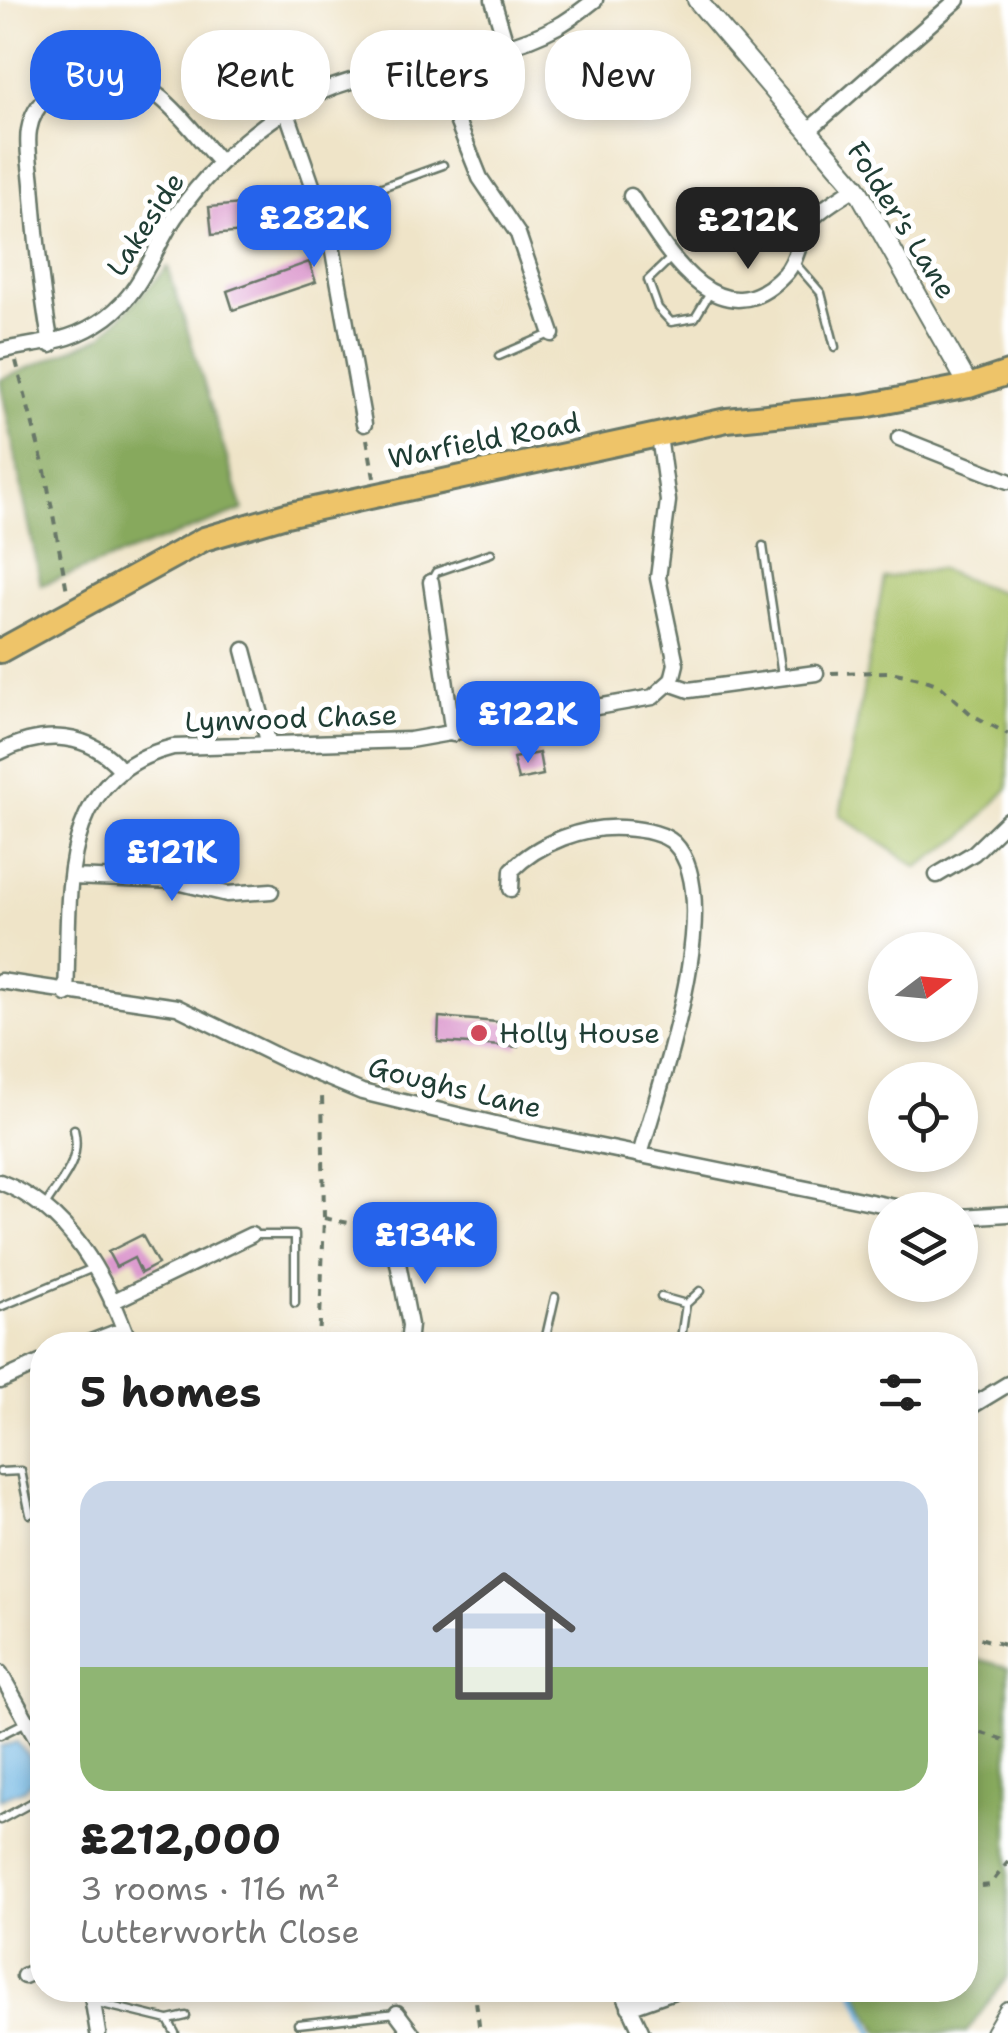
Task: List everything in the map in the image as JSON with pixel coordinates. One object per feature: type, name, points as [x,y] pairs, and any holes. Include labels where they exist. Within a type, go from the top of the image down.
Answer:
[{"type":"main road","name":"Warfield Road","points":[[0,651],[204,540],[377,492],[727,420],[864,406],[969,386],[1008,373]]},
{"type":"street","points":[[493,0],[502,30]]},
{"type":"street","name":"Lakeside","points":[[525,38],[556,27],[595,0]]},
{"type":"street","name":"Folder's Lane","points":[[697,0],[856,187],[969,386]]},
{"type":"street","points":[[810,129],[957,0]]},
{"type":"street","points":[[51,345],[38,278],[28,130],[42,100],[70,81],[100,78],[134,84],[160,96],[218,160]]},
{"type":"street","name":"Lakeside","points":[[7,350],[51,345],[109,315],[141,283],[174,219],[218,160],[272,120]]},
{"type":"street","points":[[289,120],[330,240],[364,424]]},
{"type":"street","points":[[457,120],[480,178],[518,234],[552,334]]},
{"type":"street","points":[[631,196],[671,258],[692,282],[711,292],[740,298],[766,289],[793,261],[810,220],[856,187]]},
{"type":"street","points":[[660,436],[668,501],[658,578],[676,664],[669,683]]},
{"type":"street","points":[[899,438],[1008,480]]},
{"type":"street","points":[[431,582],[452,734]]},
{"type":"street","points":[[244,650],[268,741]]},
{"type":"street","name":"Lynwood Chase","points":[[66,994],[78,828],[122,770],[139,758],[173,747],[268,741],[410,740],[653,697],[669,683],[690,690],[816,673]]},
{"type":"street","points":[[0,752],[56,736],[89,742],[122,770]]},
{"type":"street","points":[[937,875],[974,852],[1008,820]]},
{"type":"street","points":[[512,889],[512,870],[530,851],[590,831],[648,831],[674,843],[688,870],[696,932],[687,987],[640,1155]]},
{"type":"street","points":[[72,876],[173,882],[228,894],[271,891]]},
{"type":"street","name":"Goughs Lane","points":[[0,981],[66,994],[177,1007],[322,1077],[362,1092],[868,1201]]},
{"type":"street","points":[[0,1182],[64,1220],[94,1268],[125,1332]]},
{"type":"street","points":[[978,1215],[1008,1214]]},
{"type":"street","points":[[392,1232],[409,1332]]},
{"type":"street","points":[[112,1302],[251,1235]]},
{"type":"street","points":[[116,1332],[124,1329]]},
{"type":"street","points":[[0,1382],[30,1368]]},
{"type":"street","points":[[978,1402],[1008,1384]]},
{"type":"street","points":[[0,1673],[30,1726]]},
{"type":"street","points":[[24,1976],[30,1973]]},
{"type":"street","points":[[93,2002],[98,2033]]},
{"type":"street","points":[[627,2002],[642,2033]]},
{"type":"street","points":[[629,2007],[643,2002]]},
{"type":"street","points":[[994,2033],[1008,2012]]},
{"type":"street","points":[[397,2013],[412,2033]]},
{"type":"lane","points":[[320,210],[443,165]]},
{"type":"lane","points":[[671,258],[648,280],[658,308],[671,322],[695,318],[711,292]]},
{"type":"lane","points":[[793,261],[820,293],[835,347]]},
{"type":"lane","points":[[499,356],[552,334]]},
{"type":"lane","points":[[763,546],[782,676]]},
{"type":"lane","points":[[431,582],[436,572],[491,554]]},
{"type":"lane","points":[[44,1206],[75,1158],[78,1146],[74,1129]]},
{"type":"lane","points":[[251,1235],[295,1235],[294,1303]]},
{"type":"lane","points":[[0,1306],[94,1268]]},
{"type":"lane","points":[[682,1332],[686,1304],[700,1291]]},
{"type":"lane","points":[[547,1332],[554,1296]]},
{"type":"lane","points":[[661,1296],[686,1304]]},
{"type":"lane","points":[[0,1472],[21,1471],[30,1514]]},
{"type":"lane","points":[[0,1735],[27,1721]]},
{"type":"lane","points":[[0,1820],[30,1804]]},
{"type":"lane","points":[[111,2002],[168,2020],[186,2016]]},
{"type":"lane","points":[[298,2024],[397,2013]]},
{"type":"lane","points":[[168,2020],[175,2033]]},
{"type":"path","points":[[7,350],[45,471],[71,610]]},
{"type":"path","points":[[364,424],[377,492]]},
{"type":"path","points":[[816,673],[890,672],[920,678],[939,686],[972,715],[1008,734]]},
{"type":"path","points":[[319,1332],[324,1218],[322,1077]]},
{"type":"path","points":[[324,1218],[392,1232]]},
{"type":"path","points":[[978,1638],[1008,1646]]},
{"type":"path","points":[[978,1732],[1008,1741]]},
{"type":"path","points":[[978,1886],[990,1885],[1008,1862]]},
{"type":"path","points":[[476,2002],[480,2033]]},
{"type":"green space","points":[[168,267],[243,510],[41,585],[0,380],[101,337]]},
{"type":"green space","points":[[938,569],[1008,595],[1008,788],[963,837],[917,867],[840,815],[884,578]]},
{"type":"green space","points":[[978,1659],[1008,1667],[1008,1976],[966,2033],[880,2033],[863,2002],[978,2002]]},
{"type":"water","points":[[17,1742],[30,1760],[30,1783],[0,1799],[0,1747]]},
{"type":"building","points":[[292,199],[295,227],[212,235],[209,207]]},
{"type":"building","points":[[309,262],[316,282],[233,310],[227,291]]},
{"type":"building","points":[[539,753],[543,775],[518,780],[513,758]]},
{"type":"building","name":"Holly House","points":[[439,1017],[520,1024],[518,1047],[438,1042]]},
{"type":"building","points":[[142,1235],[158,1264],[141,1273],[134,1258],[116,1267],[108,1252]]},
{"type":"waterway","points":[[859,2002],[873,2033]]},
{"type":"place","name":"Holly House","points":[[479,1033]]}]
